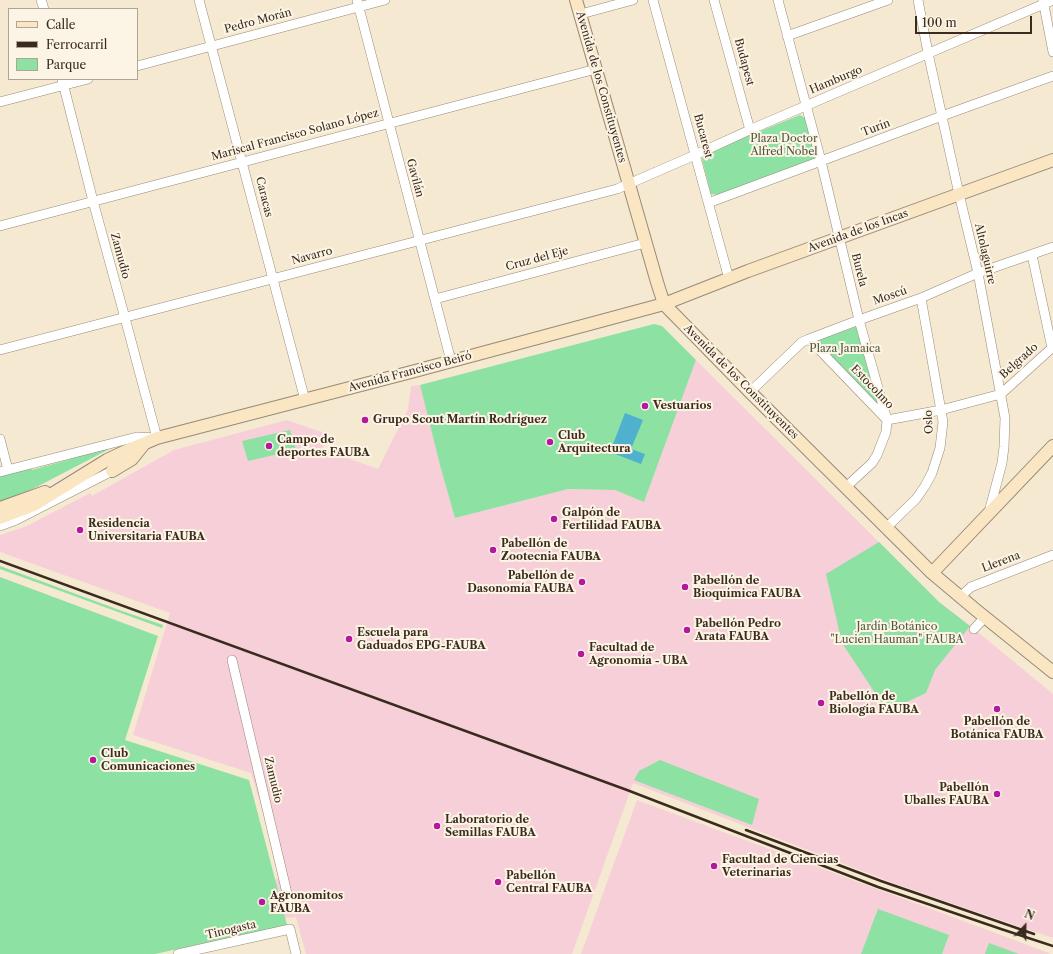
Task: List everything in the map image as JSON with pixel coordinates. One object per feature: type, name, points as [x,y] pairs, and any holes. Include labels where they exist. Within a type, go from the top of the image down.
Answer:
[{"type":"main road","name":"Avenida de los Constituyentes","points":[[576,0],[645,243],[664,304],[932,573],[1053,672]]},
{"type":"main road","name":"Avenida de los Incas","points":[[664,304],[1053,160]]},
{"type":"main road","name":"Avenida Francisco Beiró","points":[[67,485],[107,460],[157,438],[664,304]]},
{"type":"main road","points":[[112,471],[132,459],[144,443]]},
{"type":"main road","points":[[932,573],[1053,446]]},
{"type":"main road","points":[[0,508],[67,485]]},
{"type":"main road","points":[[0,518],[34,505],[67,485]]},
{"type":"street","name":"Caracas","points":[[199,0],[305,400]]},
{"type":"street","name":"Pedro Morán","points":[[138,66],[358,4],[385,0]]},
{"type":"street","points":[[581,14],[633,0]]},
{"type":"street","name":"Bucarest","points":[[653,0],[729,279]]},
{"type":"street","name":"Budapest","points":[[714,0],[750,130]]},
{"type":"street","name":"Burela","points":[[778,0],[821,161],[859,320],[887,420],[886,432],[877,455],[872,463],[846,488]]},
{"type":"street","points":[[787,36],[888,0]]},
{"type":"street","name":"Altolaguirre","points":[[918,0],[928,53],[978,274],[1005,418],[1004,447],[999,475],[989,514]]},
{"type":"street","name":"Hamburgo","points":[[629,184],[1043,2],[1053,0]]},
{"type":"street","points":[[1043,2],[1053,52]]},
{"type":"street","name":"Gavilán","points":[[358,4],[451,361]]},
{"type":"street","name":"Mariscal Francisco Solano López","points":[[0,226],[242,161],[596,69]]},
{"type":"street","name":"Turín","points":[[708,204],[1053,76]]},
{"type":"street","points":[[0,102],[63,82],[80,80]]},
{"type":"street","name":"Zamudio","points":[[63,82],[93,201],[157,438]]},
{"type":"street","name":"Navarro","points":[[0,350],[617,189],[629,184]]},
{"type":"street","name":"Cruz del Eje","points":[[435,299],[645,243]]},
{"type":"street","name":"Moscú","points":[[750,392],[802,342],[921,298],[978,274],[1053,247]]},
{"type":"street","points":[[1032,254],[1052,347]]},
{"type":"street","name":"Oslo","points":[[886,528],[916,499],[925,486],[932,473],[940,448],[942,435],[943,422],[921,298]]},
{"type":"street","name":"Estocolmo","points":[[809,339],[887,420],[941,410],[1001,394]]},
{"type":"street","name":"Belgrado","points":[[1001,394],[1052,347]]},
{"type":"street","name":"Avenida Francisco Beiró","points":[[4,471],[137,437],[157,438]]},
{"type":"street","points":[[0,439],[4,471]]},
{"type":"street","points":[[0,526],[16,520],[112,471]]},
{"type":"street","name":"Llerena","points":[[960,597],[971,586],[1053,555]]},
{"type":"street","points":[[974,629],[985,617]]},
{"type":"street","name":"Zamudio","points":[[232,660],[290,906]]},
{"type":"street","name":"Tinogasta","points":[[178,954],[290,929],[296,954]]},
{"type":"shaded area","name":"Facultad de Agronomía - UBA","points":[[696,360],[939,602],[1053,694],[1053,938],[899,885],[633,783],[572,954],[306,954],[296,917],[252,921],[245,885],[283,878],[251,773],[133,735],[170,613],[0,552],[0,535],[27,526],[90,493],[92,496],[174,450],[287,420],[327,434],[322,449],[378,469],[408,409],[411,386],[420,385],[455,518],[567,489],[615,490],[644,502]]},
{"type":"shaded area","name":"Facultad de Ciencias Veterinarias","points":[[637,800],[993,932],[1051,954],[581,954]]},
{"type":"green space","name":"Plaza Doctor Alfred Nobel","points":[[800,115],[805,118],[816,158],[719,195],[711,194],[702,159],[706,153]]},
{"type":"green space","name":"Club Arquitectura","points":[[654,324],[662,326],[696,360],[644,502],[615,490],[568,489],[455,518],[420,385]]},
{"type":"green space","name":"Plaza Jamaica","points":[[858,326],[881,411],[813,342]]},
{"type":"green space","name":"Campo de deportes FAUBA","points":[[290,430],[296,450],[248,461],[242,441]]},
{"type":"green space","points":[[117,445],[25,493],[0,503],[0,475],[31,467],[32,470],[71,459],[70,456]]},
{"type":"green space","name":"Jardín Botánico \"Lucien Hauman\" FAUBA","points":[[879,542],[939,602],[970,626],[935,670],[926,693],[887,711],[842,643],[826,574]]},
{"type":"green space","points":[[0,566],[163,625],[162,628],[0,569]]},
{"type":"green space","name":"Club Comunicaciones","points":[[0,577],[158,636],[125,740],[249,780],[287,925],[155,954],[0,954]]},
{"type":"green space","points":[[660,760],[759,799],[752,825],[634,780],[639,771]]},
{"type":"green space","points":[[878,909],[949,935],[942,954],[861,954]]},
{"type":"green space","points":[[989,943],[1019,954],[985,954]]},
{"type":"water","points":[[625,413],[643,420],[631,449],[645,454],[641,464],[610,452]]},
{"type":"railway","points":[[0,561],[627,790],[878,887],[1053,946]]},
{"type":"railway","points":[[746,830],[881,881],[1034,934]]},
{"type":"place","name":"Vestuarios","points":[[645,406]]},
{"type":"place","name":"Grupo Scout Martín Rodríguez","points":[[365,420]]},
{"type":"place","name":"Club Arquitectura","points":[[550,442]]},
{"type":"place","name":"Campo de deportes FAUBA","points":[[269,446]]},
{"type":"place","name":"Galpón de Fertilidad FAUBA","points":[[554,519]]},
{"type":"place","name":"Residencia Universitaria FAUBA","points":[[80,530]]},
{"type":"place","name":"Pabellón de Zootecnia FAUBA","points":[[493,550]]},
{"type":"place","name":"Pabellón de Dasonomía FAUBA","points":[[582,582]]},
{"type":"place","name":"Pabellón de Bioquímica FAUBA","points":[[685,587]]},
{"type":"place","name":"Pabellón Pedro Arata FAUBA","points":[[687,630]]},
{"type":"place","name":"Escuela para Gaduados EPG-FAUBA","points":[[349,639]]},
{"type":"place","name":"Facultad de Agronomía - UBA","points":[[581,654]]},
{"type":"place","name":"Pabellón de Biología FAUBA","points":[[821,703]]},
{"type":"place","name":"Pabellón de Botánica FAUBA","points":[[997,709]]},
{"type":"place","name":"Club Comunicaciones","points":[[93,760]]},
{"type":"place","name":"Pabellón Uballes FAUBA","points":[[997,794]]},
{"type":"place","name":"Laboratorio de Semillas FAUBA","points":[[437,826]]},
{"type":"place","name":"Facultad de Ciencias Veterinarias","points":[[714,866]]},
{"type":"place","name":"Pabellón Central FAUBA","points":[[498,882]]},
{"type":"place","name":"Agronomitos FAUBA","points":[[262,902]]}]
